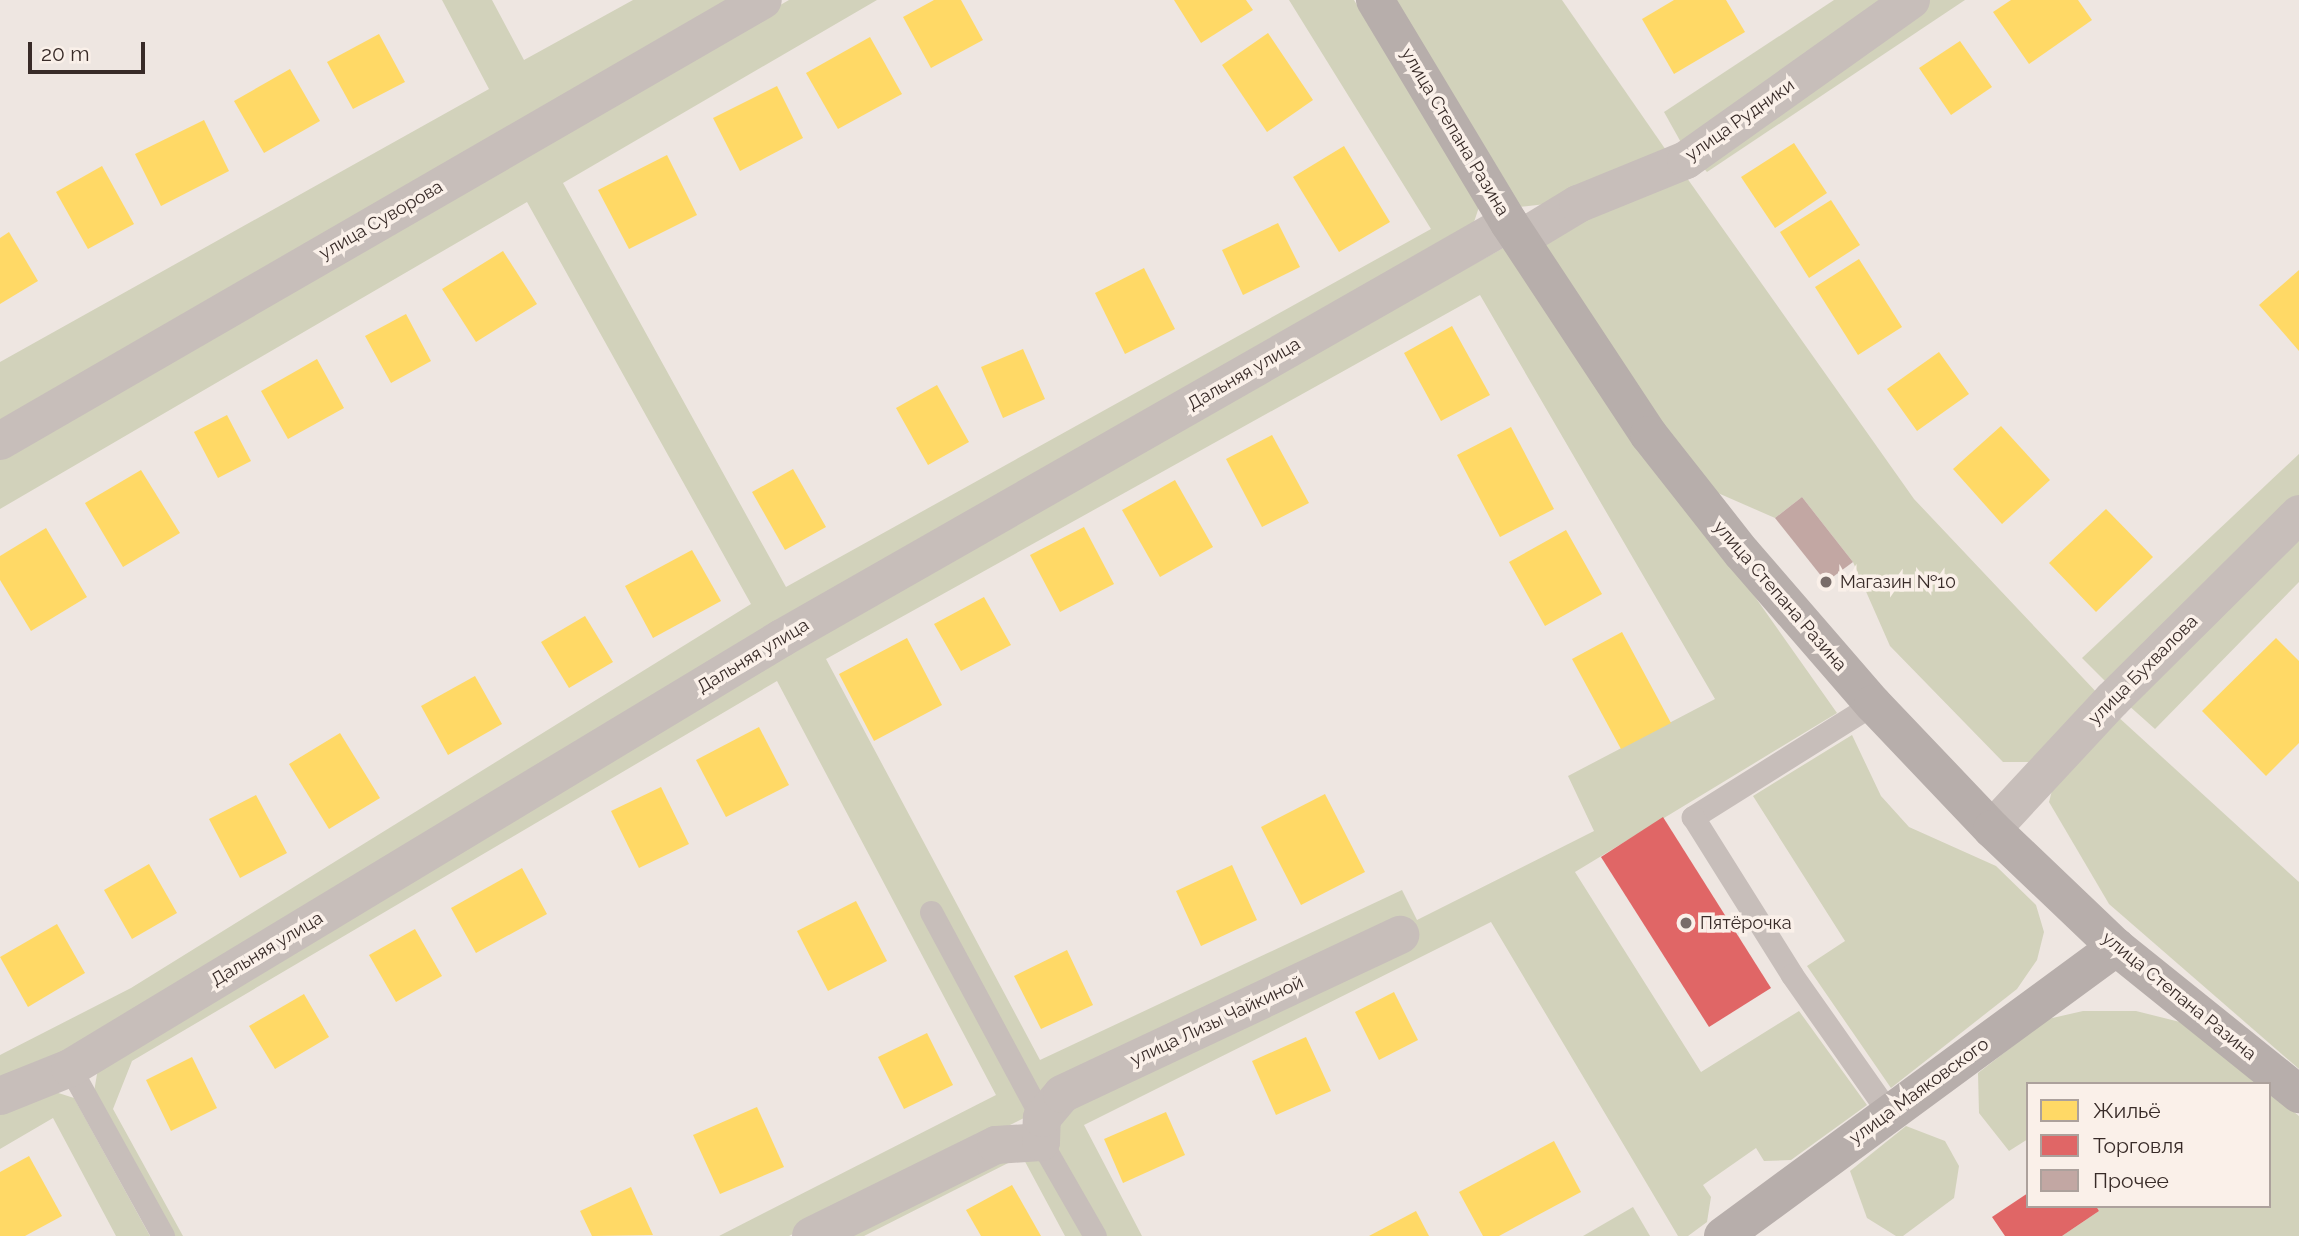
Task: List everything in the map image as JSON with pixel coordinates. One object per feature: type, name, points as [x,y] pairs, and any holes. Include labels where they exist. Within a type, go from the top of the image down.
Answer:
[{"type":"main road","name":"улица Степана Разина","points":[[1375,0],[1515,231],[1695,495],[1873,704],[1992,829],[2116,947],[2299,1094]]},
{"type":"main road","name":"улица Маяковского","points":[[1723,1236],[2116,947]]},
{"type":"street","name":"улица Суворова","points":[[0,441],[763,0]]},
{"type":"street","name":"улица Рудники","points":[[1515,231],[1685,160],[1911,0]]},
{"type":"street","name":"Дальняя улица","points":[[0,1096],[70,1068],[782,638],[1515,231]]},
{"type":"street","name":"улица Бухвалова","points":[[1992,829],[2112,700],[2299,514]]},
{"type":"street","name":"улица Лизы Чайкиной","points":[[1041,1130],[1062,1094],[1400,934]]},
{"type":"street","points":[[811,1236],[996,1145],[1041,1130]]},
{"type":"lane","points":[[1873,704],[1693,817],[1792,975],[1889,1112]]},
{"type":"lane","points":[[931,912],[1095,1236]]},
{"type":"lane","points":[[70,1068],[163,1236]]},
{"type":"green space","points":[[442,0],[492,0],[524,60],[633,0],[742,0],[0,427],[0,362],[489,89]]},
{"type":"green space","points":[[789,0],[877,0],[563,183],[786,587],[1431,229],[1289,0],[1354,0],[1479,207],[1471,231],[60,1062],[0,1083],[0,1055],[131,988],[751,604],[527,202],[0,509],[0,456]]},
{"type":"green space","points":[[1395,0],[1562,0],[1668,153],[1546,204],[1519,207]]},
{"type":"green space","points":[[1834,0],[1889,0],[1683,146],[1664,112]]},
{"type":"green space","points":[[1926,0],[1965,0],[1707,172],[1697,160]]},
{"type":"green space","points":[[1682,171],[1914,499],[2100,696],[2029,762],[2003,762],[1890,646],[1853,562],[1802,497],[1775,518],[1711,490],[1662,426],[1545,245],[1564,223]]},
{"type":"green space","points":[[1507,246],[1837,713],[1575,872],[1701,1072],[1799,1011],[1867,1105],[1791,1160],[1764,1161],[1756,1148],[1703,1185],[1711,1197],[1707,1222],[1688,1236],[1678,1236],[1491,922],[1084,1125],[1142,1236],[1106,1236],[1030,1115],[789,1236],[719,1236],[996,1095],[777,681],[132,1061],[113,1109],[183,1236],[174,1236],[94,1092],[99,1062],[764,657]],"holes":[[[1480,295],[1715,699],[1568,776],[1594,831],[1417,920],[1402,890],[1040,1060],[826,659]]]},
{"type":"green space","points":[[2299,454],[2299,499],[2110,686],[2082,658]]},
{"type":"green space","points":[[2299,536],[2299,582],[2155,729],[2127,704]]},
{"type":"green space","points":[[2116,715],[2299,882],[2299,1069],[2109,904],[2049,802],[2055,779]]},
{"type":"green space","points":[[1852,735],[1881,796],[1909,827],[1996,866],[2036,905],[2044,932],[2037,960],[2017,989],[1891,1088],[1807,966],[1845,941],[1753,796]]},
{"type":"green space","points":[[2083,1011],[2136,1011],[2184,1023],[2257,1082],[2026,1082],[2026,1140],[2009,1151],[1979,1113],[1978,1073],[2048,1019]]},
{"type":"green space","points":[[46,1089],[74,1098],[150,1236],[116,1236],[53,1118],[0,1149],[0,1109]]},
{"type":"green space","points":[[2271,1094],[2299,1116],[2299,1236],[2062,1236],[2099,1211],[2097,1208],[2271,1208]]},
{"type":"green space","points":[[1906,1126],[1945,1141],[1959,1166],[1954,1198],[1903,1236],[1896,1236],[1867,1218],[1850,1171]]},
{"type":"green space","points":[[1036,1152],[1085,1236],[1065,1236],[1022,1156],[864,1236],[831,1236],[998,1153]]},
{"type":"green space","points":[[1633,1207],[1650,1236],[1583,1236]]},
{"type":"building: Жильё","points":[[934,0],[961,0],[983,40],[931,68],[903,17]]},
{"type":"building: Жильё","points":[[1174,0],[1246,0],[1253,10],[1201,43]]},
{"type":"building: Жильё","points":[[1674,0],[1726,0],[1745,32],[1674,74],[1642,19]]},
{"type":"building: Жильё","points":[[2011,0],[2078,0],[2092,20],[2029,64],[1993,12]]},
{"type":"building: Жильё","points":[[1268,33],[1313,100],[1267,132],[1222,65]]},
{"type":"building: Жильё","points":[[379,34],[405,82],[353,109],[327,62]]},
{"type":"building: Жильё","points":[[870,37],[902,94],[838,129],[806,73]]},
{"type":"building: Жильё","points":[[1960,41],[1992,87],[1951,115],[1919,68]]},
{"type":"building: Жильё","points":[[290,69],[320,121],[264,153],[234,101]]},
{"type":"building: Жильё","points":[[777,86],[803,138],[740,171],[713,118]]},
{"type":"building: Жильё","points":[[204,120],[229,171],[161,206],[135,154]]},
{"type":"building: Жильё","points":[[1794,143],[1827,193],[1775,228],[1741,177]]},
{"type":"building: Жильё","points":[[1344,146],[1390,222],[1339,252],[1293,177]]},
{"type":"building: Жильё","points":[[667,155],[697,215],[629,249],[598,190]]},
{"type":"building: Жильё","points":[[102,166],[134,224],[88,249],[56,192]]},
{"type":"building: Жильё","points":[[1831,200],[1860,245],[1809,278],[1780,232]]},
{"type":"building: Жильё","points":[[1278,223],[1300,267],[1243,295],[1222,250]]},
{"type":"building: Жильё","points":[[9,232],[38,281],[0,304],[0,238]]},
{"type":"building: Жильё","points":[[503,251],[537,304],[476,342],[442,289]]},
{"type":"building: Жильё","points":[[1859,259],[1902,327],[1858,355],[1815,287]]},
{"type":"building: Жильё","points":[[1144,268],[1175,329],[1125,354],[1095,293]]},
{"type":"building: Жильё","points":[[2299,270],[2299,351],[2259,305]]},
{"type":"building: Жильё","points":[[406,314],[431,361],[391,383],[365,336]]},
{"type":"building: Жильё","points":[[1452,326],[1490,395],[1441,421],[1404,353]]},
{"type":"building: Жильё","points":[[1023,349],[1045,399],[1003,418],[981,367]]},
{"type":"building: Жильё","points":[[1939,352],[1969,394],[1917,431],[1887,389]]},
{"type":"building: Жильё","points":[[317,359],[344,408],[288,439],[261,391]]},
{"type":"building: Жильё","points":[[937,385],[969,442],[928,465],[896,408]]},
{"type":"building: Жильё","points":[[227,415],[251,461],[218,478],[194,432]]},
{"type":"building: Жильё","points":[[2001,426],[2050,480],[2002,524],[1953,469]]},
{"type":"building: Жильё","points":[[1511,427],[1554,509],[1500,537],[1457,455]]},
{"type":"building: Жильё","points":[[1272,435],[1309,503],[1262,527],[1226,459]]},
{"type":"building: Жильё","points":[[793,469],[826,527],[785,550],[752,492]]},
{"type":"building: Жильё","points":[[141,470],[180,533],[123,567],[85,503]]},
{"type":"building: Жильё","points":[[1175,480],[1213,547],[1160,577],[1122,510]]},
{"type":"building: Жильё","points":[[2106,509],[2153,557],[2096,612],[2049,563]]},
{"type":"building: Жильё","points":[[1084,527],[1114,584],[1060,612],[1030,555]]},
{"type":"building: Жильё","points":[[46,528],[87,597],[31,631],[0,580],[0,556]]},
{"type":"building: Жильё","points":[[1566,530],[1602,594],[1545,626],[1509,562]]},
{"type":"building: Жильё","points":[[692,550],[721,601],[653,638],[625,586]]},
{"type":"building: Жильё","points":[[984,597],[1011,645],[961,671],[934,624]]},
{"type":"building: Жильё","points":[[585,616],[613,662],[569,688],[541,642]]},
{"type":"building: Жильё","points":[[1622,632],[1671,723],[1621,749],[1572,659]]},
{"type":"building: Жильё","points":[[907,638],[942,705],[874,741],[839,674]]},
{"type":"building: Жильё","points":[[2276,638],[2299,661],[2299,743],[2266,776],[2202,711]]},
{"type":"building: Жильё","points":[[475,676],[502,724],[448,755],[421,706]]},
{"type":"building: Жильё","points":[[759,727],[789,785],[726,817],[696,760]]},
{"type":"building: Жильё","points":[[340,733],[380,798],[329,829],[289,764]]},
{"type":"building: Жильё","points":[[661,787],[689,844],[639,868],[611,811]]},
{"type":"building: Жильё","points":[[1325,794],[1365,872],[1301,905],[1261,827]]},
{"type":"building: Жильё","points":[[256,795],[287,853],[240,878],[209,819]]},
{"type":"building: Жильё","points":[[149,864],[177,913],[132,939],[104,890]]},
{"type":"building: Жильё","points":[[1232,865],[1257,920],[1201,946],[1176,891]]},
{"type":"building: Жильё","points":[[522,868],[547,914],[476,953],[451,908]]},
{"type":"building: Жильё","points":[[856,901],[887,961],[828,991],[797,931]]},
{"type":"building: Жильё","points":[[57,924],[85,973],[28,1007],[0,957]]},
{"type":"building: Жильё","points":[[415,929],[442,976],[396,1002],[369,955]]},
{"type":"building: Жильё","points":[[1067,950],[1093,1005],[1041,1029],[1014,976]]},
{"type":"building: Жильё","points":[[1394,992],[1418,1040],[1379,1060],[1355,1012]]},
{"type":"building: Жильё","points":[[304,994],[329,1037],[275,1069],[249,1026]]},
{"type":"building: Жильё","points":[[927,1033],[953,1085],[904,1109],[878,1057]]},
{"type":"building: Жильё","points":[[1306,1037],[1331,1091],[1276,1115],[1252,1061]]},
{"type":"building: Жильё","points":[[192,1057],[217,1108],[171,1131],[146,1080]]},
{"type":"building: Жильё","points":[[757,1107],[784,1167],[720,1194],[693,1135]]},
{"type":"building: Жильё","points":[[1166,1112],[1185,1155],[1123,1183],[1104,1139]]},
{"type":"building: Жильё","points":[[1554,1141],[1581,1192],[1499,1236],[1483,1236],[1459,1192]]},
{"type":"building: Жильё","points":[[29,1156],[62,1216],[25,1236],[0,1236],[0,1172]]},
{"type":"building: Жильё","points":[[1012,1185],[1041,1236],[981,1236],[966,1210]]},
{"type":"building: Жильё","points":[[631,1187],[653,1235],[592,1236],[580,1211]]},
{"type":"building: Жильё","points":[[1416,1211],[1429,1236],[1369,1236]]},
{"type":"building: Торговля","points":[[1663,817],[1771,988],[1709,1027],[1601,857]]},
{"type":"building: Торговля","points":[[2026,1194],[2026,1208],[2097,1208],[2099,1211],[2062,1236],[2005,1236],[1992,1217]]},
{"type":"building: Прочее","points":[[1802,497],[1853,562],[1826,582],[1775,518]]},
{"type":"place","name":"Магазин №10","points":[[1826,582]]},
{"type":"place","name":"Пятёрочка","points":[[1686,923]]}]
